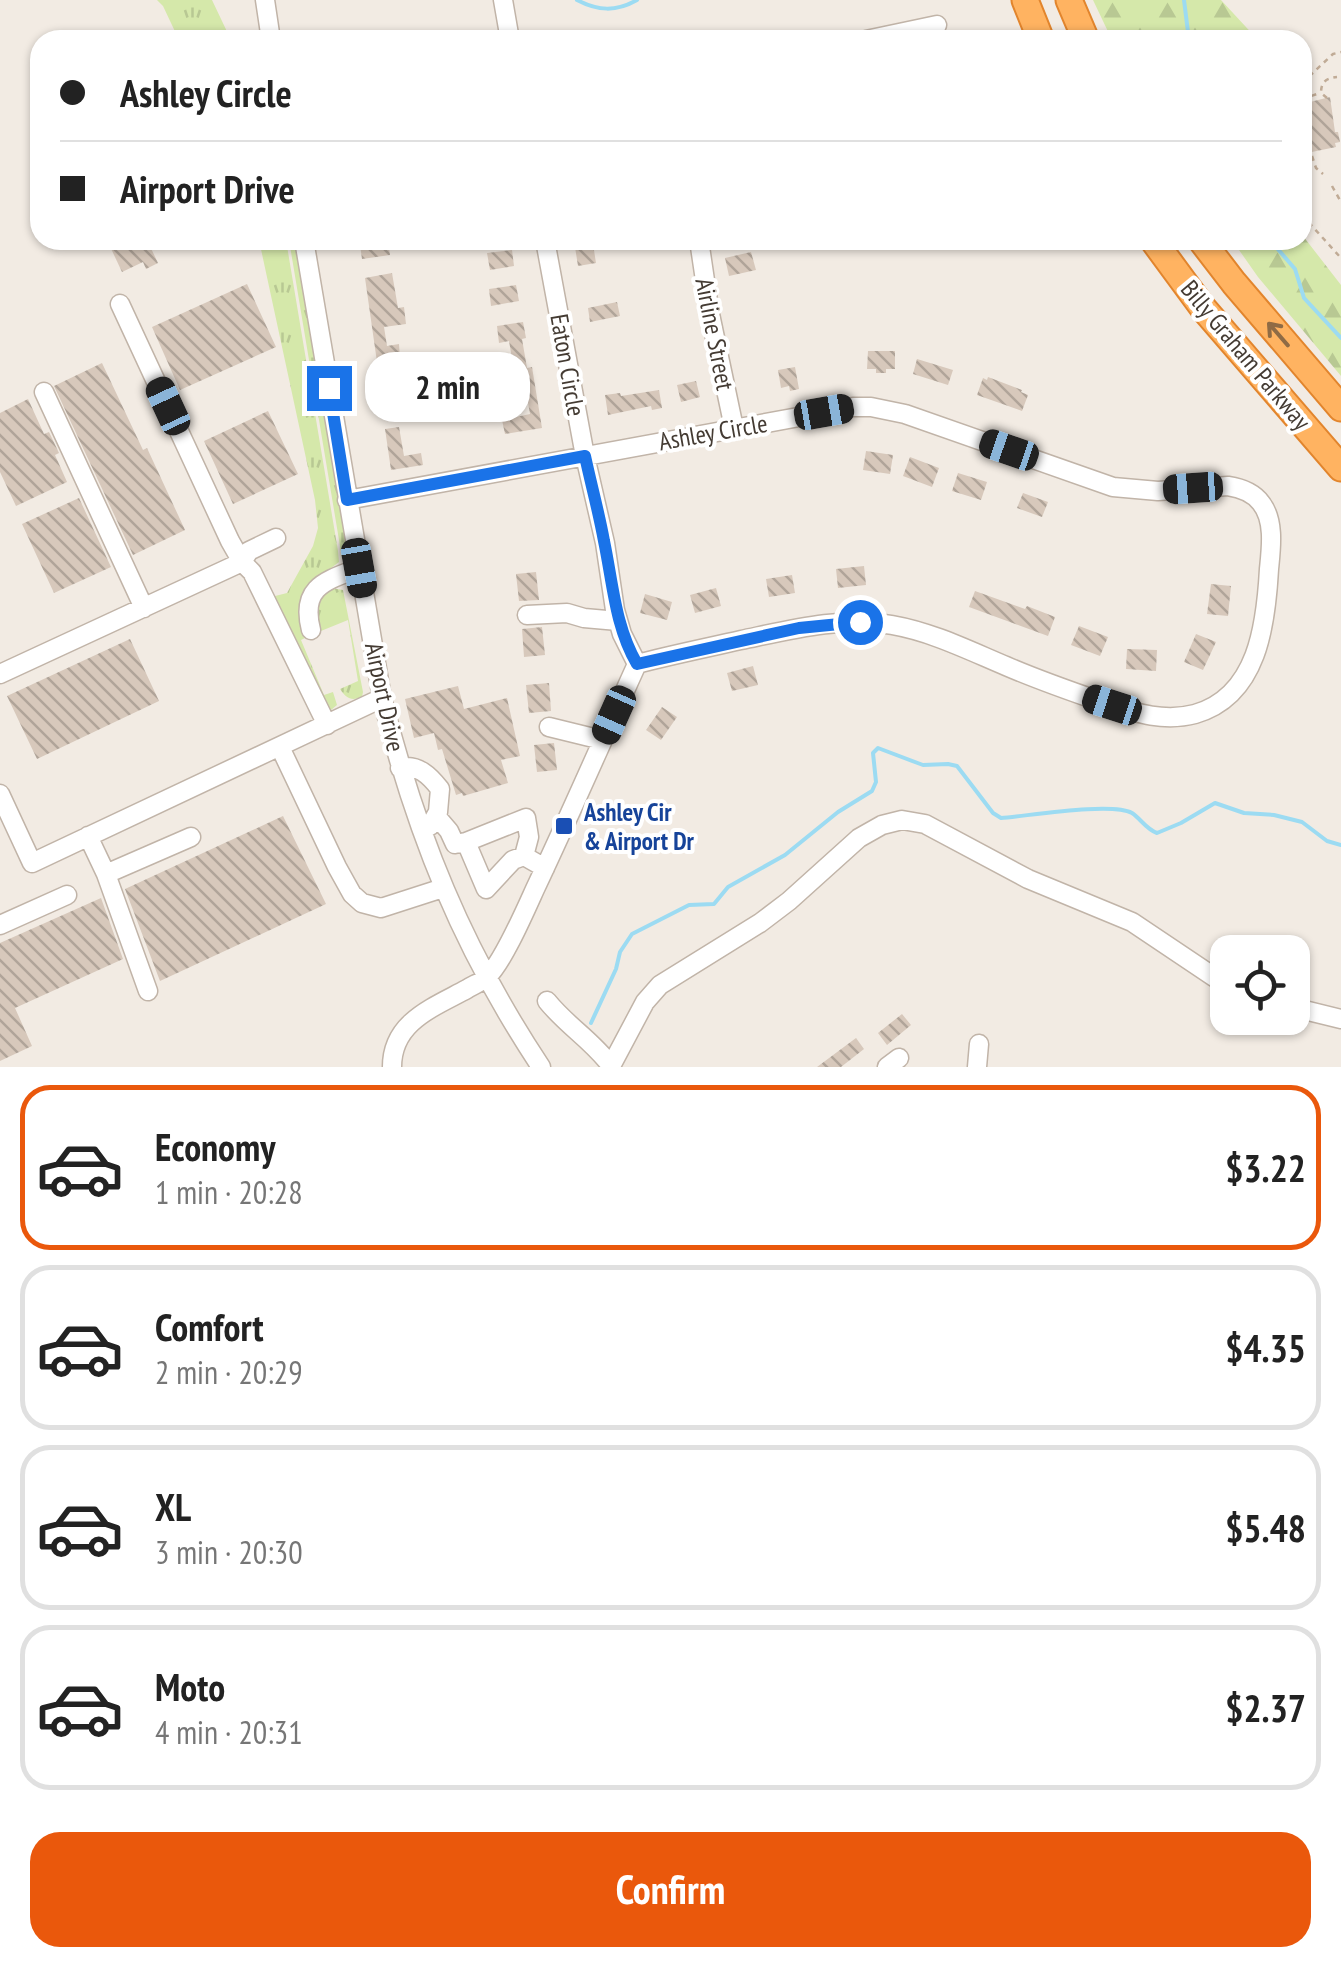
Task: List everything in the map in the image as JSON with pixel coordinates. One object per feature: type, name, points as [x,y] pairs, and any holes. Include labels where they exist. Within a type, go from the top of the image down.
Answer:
[{"type":"highway","points":[[1024,0],[1037,30]]},
{"type":"highway","points":[[1069,0],[1082,30]]},
{"type":"highway","name":"Billy Graham Parkway","points":[[1160,250],[1203,308],[1341,468]]},
{"type":"highway","name":"Billy Graham Parkway","points":[[1209,250],[1341,408]]},
{"type":"street","points":[[265,0],[270,30]]},
{"type":"street","points":[[504,0],[508,30]]},
{"type":"street","points":[[910,30],[937,24]]},
{"type":"street","name":"Airport Drive","points":[[306,250],[382,698],[400,768],[443,888],[513,1025],[541,1067]]},
{"type":"street","name":"Eaton Circle","points":[[547,250],[618,621],[637,664]]},
{"type":"street","name":"Airline Street","points":[[700,250],[734,428]]},
{"type":"street","points":[[120,304],[242,562],[252,572],[327,724]]},
{"type":"street","points":[[44,392],[144,608]]},
{"type":"street","name":"Ashley Circle","points":[[347,500],[853,406],[905,414],[1113,486],[1158,491],[1228,486],[1246,491],[1263,505],[1270,524],[1267,603],[1259,646],[1238,686],[1220,703],[1192,714],[1140,714],[939,638],[886,624],[860,622],[799,628],[637,664]]},
{"type":"street","points":[[0,674],[242,562],[249,551],[276,538]]},
{"type":"street","points":[[311,630],[307,614],[310,596],[322,582],[359,568]]},
{"type":"street","points":[[527,616],[567,613],[618,621]]},
{"type":"street","points":[[392,1067],[392,1054],[406,1026],[487,977],[512,937],[637,664]]},
{"type":"street","points":[[0,794],[32,864],[382,698]]},
{"type":"street","points":[[549,726],[602,740]]},
{"type":"street","points":[[280,747],[337,867],[352,894],[362,903],[382,908],[443,888]]},
{"type":"street","points":[[400,768],[412,766],[438,786],[441,798],[436,816],[430,826],[421,830]]},
{"type":"street","points":[[436,816],[456,844],[526,818],[524,856]]},
{"type":"street","points":[[548,1001],[566,1024],[590,1040],[612,1067],[645,1002],[660,985],[775,912],[859,838],[882,825],[902,820],[925,824],[1028,880],[1132,922],[1210,974]]},
{"type":"street","points":[[88,836],[106,874],[148,992]]},
{"type":"street","points":[[106,874],[191,837]]},
{"type":"street","points":[[466,842],[486,890],[514,860],[524,856]]},
{"type":"street","points":[[524,856],[545,868]]},
{"type":"street","points":[[0,925],[67,895]]},
{"type":"street","points":[[1310,1011],[1341,1019]]},
{"type":"street","points":[[977,1067],[979,1044]]},
{"type":"path","points":[[1312,73],[1332,54],[1341,52]]},
{"type":"path","points":[[1321,93],[1324,81],[1337,77]]},
{"type":"path","points":[[1321,93],[1327,98]]},
{"type":"path","points":[[1312,96],[1321,93]]},
{"type":"path","points":[[1312,156],[1323,174]]},
{"type":"path","points":[[1332,186],[1341,202]]},
{"type":"path","points":[[1312,226],[1341,258]]},
{"type":"green space","points":[[157,0],[212,0],[226,30],[174,30]]},
{"type":"green space","points":[[1093,0],[1221,0],[1249,30],[1107,30]]},
{"type":"green space","points":[[1312,248],[1341,285],[1341,376],[1239,250]]},
{"type":"green space","points":[[261,250],[288,250],[338,551],[339,562],[319,577],[307,637],[301,640],[324,695],[333,692],[337,705],[331,710],[327,709],[273,600],[287,593],[313,546],[318,528]]},
{"type":"green space","points":[[291,250],[296,250],[345,537],[342,558]]},
{"type":"green space","points":[[331,588],[343,590],[362,697],[350,698],[340,689],[358,681],[348,620],[316,633],[315,608]]},
{"type":"building","points":[[1330,97],[1340,142],[1335,143],[1336,147],[1312,152],[1312,102]]},
{"type":"building","points":[[112,250],[152,250],[158,263],[146,269],[143,262],[122,272]]},
{"type":"building","points":[[361,250],[389,250],[390,255],[362,259]]},
{"type":"building","points":[[512,250],[514,266],[490,270],[487,253]]},
{"type":"building","points":[[575,250],[594,250],[596,263],[578,266]]},
{"type":"building","points":[[751,252],[756,270],[729,276],[725,258]]},
{"type":"building","points":[[392,273],[398,308],[404,307],[406,324],[384,327],[387,346],[399,344],[400,359],[377,362],[365,278]]},
{"type":"building","points":[[247,284],[276,347],[180,390],[152,327]]},
{"type":"building","points":[[516,285],[519,301],[491,306],[489,289]]},
{"type":"building","points":[[617,302],[620,316],[590,322],[588,308]]},
{"type":"building","points":[[523,322],[527,368],[532,367],[542,428],[505,434],[502,420],[530,414],[525,386],[517,388],[509,341],[499,343],[497,326]]},
{"type":"building","points":[[868,351],[895,351],[895,369],[876,373],[876,369],[867,369]]},
{"type":"building","points":[[917,359],[953,370],[948,385],[913,374]]},
{"type":"building","points":[[102,363],[185,530],[133,555],[54,386]]},
{"type":"building","points":[[795,367],[799,389],[781,388],[778,370]]},
{"type":"building","points":[[983,378],[1028,395],[1022,411],[977,395]]},
{"type":"building","points":[[696,381],[700,397],[681,402],[677,385]]},
{"type":"building","points":[[659,390],[662,408],[652,410],[651,406],[608,415],[605,395]]},
{"type":"building","points":[[28,399],[44,434],[49,432],[59,453],[55,455],[67,482],[16,506],[0,472],[0,413]]},
{"type":"building","points":[[268,411],[298,474],[233,504],[204,441]]},
{"type":"building","points":[[399,427],[404,456],[421,453],[423,465],[391,470],[385,429]]},
{"type":"building","points":[[866,451],[893,455],[890,474],[863,470]]},
{"type":"building","points":[[910,457],[939,468],[932,487],[903,476]]},
{"type":"building","points":[[958,473],[987,482],[981,500],[952,491]]},
{"type":"building","points":[[1023,493],[1048,502],[1042,517],[1017,508]]},
{"type":"building","points":[[79,498],[111,567],[54,593],[22,524]]},
{"type":"building","points":[[864,566],[866,585],[838,588],[836,569]]},
{"type":"building","points":[[536,572],[539,600],[519,601],[516,574]]},
{"type":"building","points":[[792,575],[795,593],[769,597],[766,579]]},
{"type":"building","points":[[1211,584],[1231,586],[1228,616],[1207,614]]},
{"type":"building","points":[[716,588],[721,606],[695,613],[690,595]]},
{"type":"building","points":[[975,591],[1055,617],[1048,636],[969,607]]},
{"type":"building","points":[[645,594],[672,602],[667,620],[640,613]]},
{"type":"building","points":[[1079,626],[1108,637],[1100,656],[1071,645]]},
{"type":"building","points":[[542,627],[545,655],[524,657],[522,629]]},
{"type":"building","points":[[1196,634],[1216,642],[1203,670],[1184,662]]},
{"type":"building","points":[[130,639],[159,701],[37,759],[7,696]]},
{"type":"building","points":[[1127,649],[1157,650],[1156,671],[1126,669]]},
{"type":"building","points":[[753,666],[758,685],[732,691],[727,673]]},
{"type":"building","points":[[549,683],[551,711],[529,713],[526,685]]},
{"type":"building","points":[[458,686],[464,709],[507,698],[520,756],[501,760],[508,783],[463,796],[456,795],[434,733],[414,738],[405,699]]},
{"type":"building","points":[[662,707],[677,717],[661,740],[646,730]]},
{"type":"building","points":[[554,743],[557,770],[537,772],[534,745]]},
{"type":"building","points":[[283,816],[326,904],[160,981],[125,889]]},
{"type":"building","points":[[101,898],[123,959],[15,1008],[32,1046],[0,1061],[0,943]]},
{"type":"building","points":[[902,1014],[911,1025],[887,1045],[878,1033]]},
{"type":"building","points":[[856,1038],[864,1049],[841,1067],[817,1067]]},
{"type":"waterway","points":[[577,0],[607,9],[637,0]]},
{"type":"waterway","points":[[1184,0],[1188,30]]},
{"type":"waterway","points":[[1279,250],[1295,269],[1304,298],[1341,338]]},
{"type":"waterway","points":[[591,1023],[620,952],[632,934],[689,905],[714,904],[728,887],[785,855],[838,812],[872,791],[876,782],[873,753],[878,748],[923,765],[957,766],[1001,818],[1088,809],[1121,810],[1132,813],[1157,833],[1215,803],[1244,813],[1302,822],[1327,841],[1341,845]]},
{"type":"place","name":"Ashley Cir & Airport Dr","points":[[564,826]]},
{"type":"route","points":[[329,388],[347,500],[585,456],[622,634],[637,664],[799,628],[860,622]]}]
